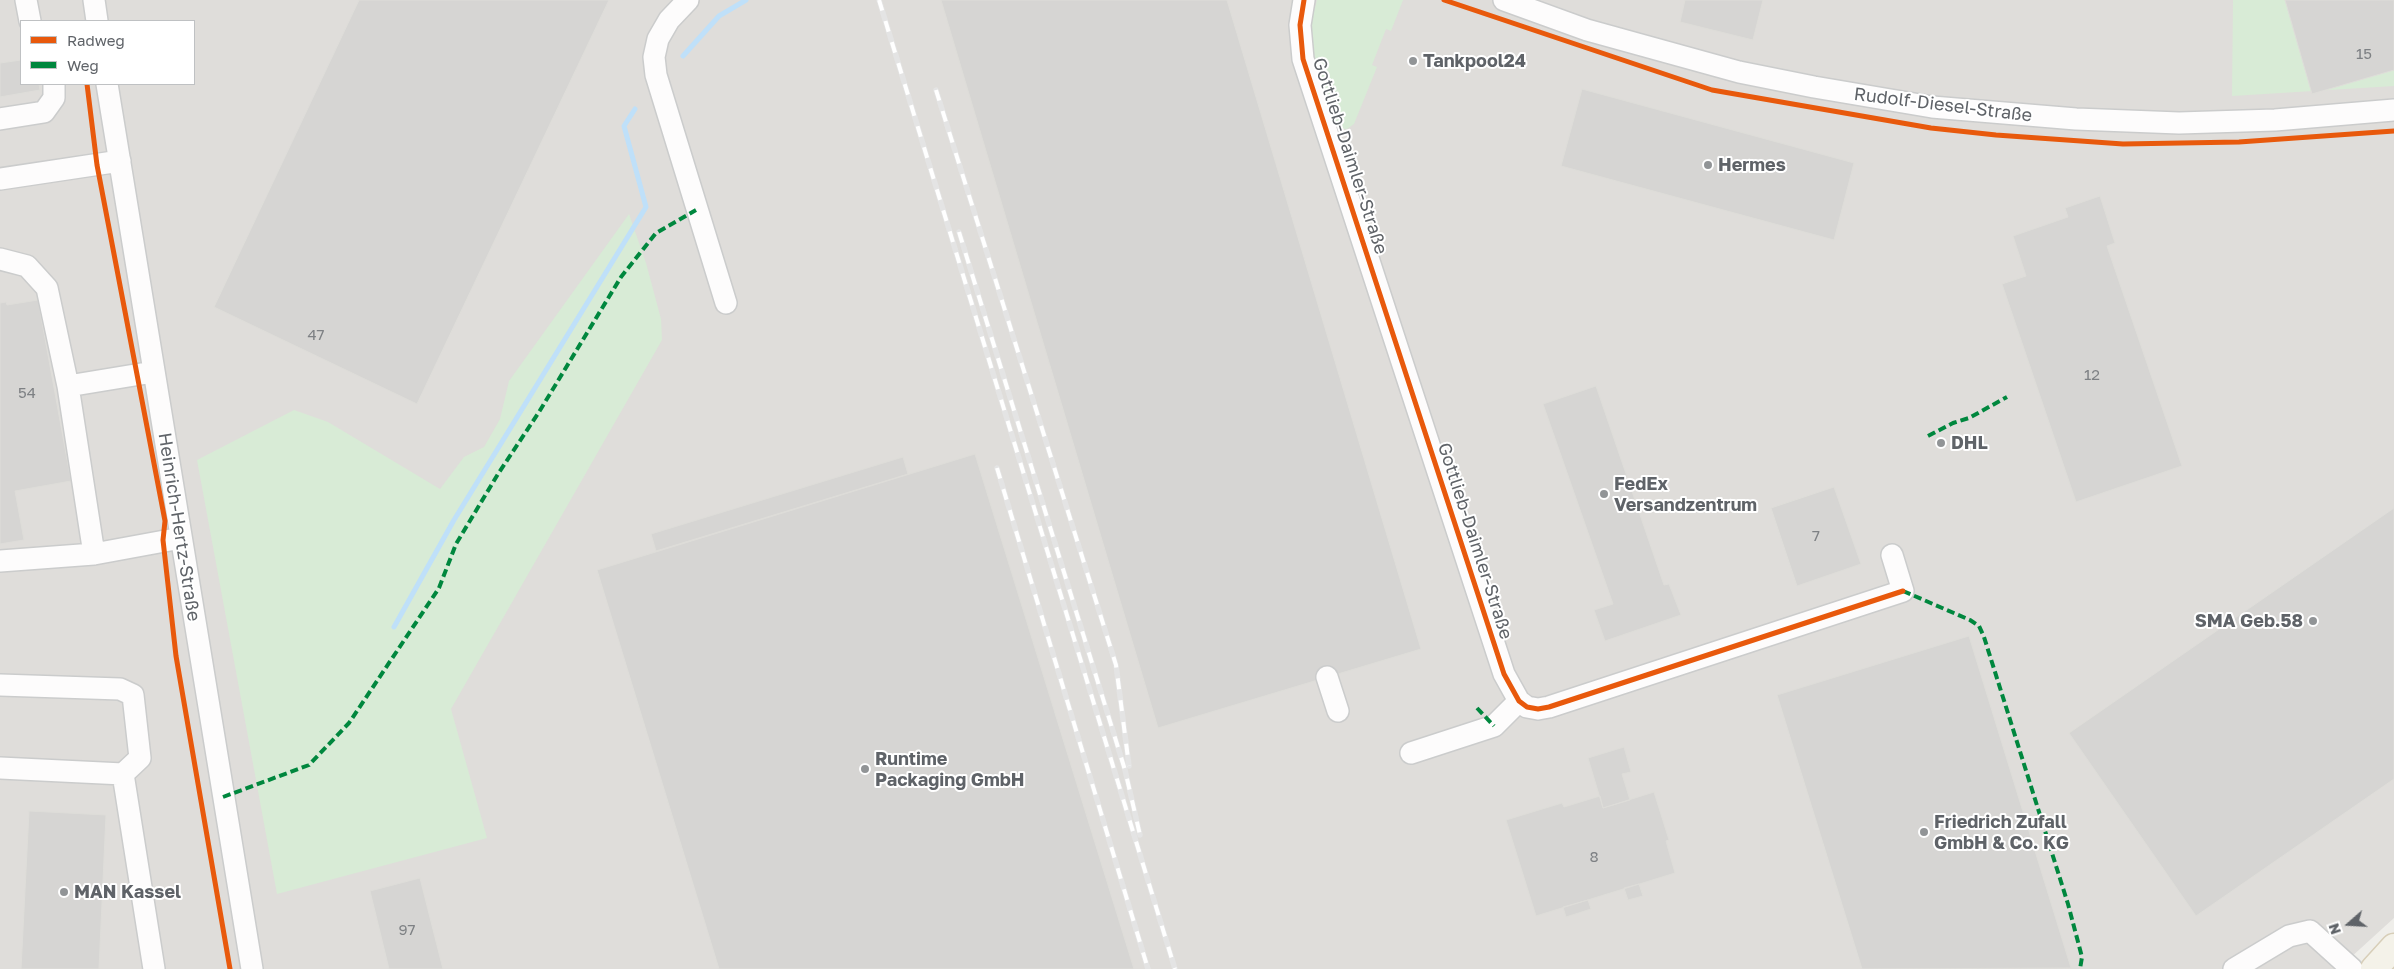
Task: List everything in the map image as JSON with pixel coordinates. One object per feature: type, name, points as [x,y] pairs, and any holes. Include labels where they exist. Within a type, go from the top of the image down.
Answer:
[{"type":"main road","points":[[2374,969],[2394,947]]},
{"type":"street","points":[[26,0],[30,20]]},
{"type":"street","points":[[94,0],[97,20]]},
{"type":"street","points":[[688,0],[669,20],[658,39],[654,57],[656,75],[726,303]]},
{"type":"street","name":"Gottlieb-Daimler-Straße","points":[[1304,0],[1300,25],[1303,59],[1504,674],[1512,692],[1519,701]]},
{"type":"street","name":"Rudolf-Diesel-Straße","points":[[1504,0],[1587,30],[1739,72],[1814,87],[1932,106],[2076,120],[2179,123],[2276,120],[2394,110]]},
{"type":"street","points":[[0,119],[44,112],[54,98],[54,85]]},
{"type":"street","name":"Heinrich-Hertz-Straße","points":[[107,85],[252,969]]},
{"type":"street","points":[[0,179],[120,161]]},
{"type":"street","points":[[0,259],[28,266],[47,288],[68,386],[94,554]]},
{"type":"street","points":[[68,386],[153,372]]},
{"type":"street","points":[[0,561],[94,554],[181,538]]},
{"type":"street","points":[[1412,753],[1494,726],[1519,701],[1527,707],[1538,709],[1549,707],[1903,591],[1892,555]]},
{"type":"street","points":[[1327,677],[1338,711]]},
{"type":"street","points":[[0,685],[120,689],[133,695],[140,758],[122,774],[0,768]]},
{"type":"street","points":[[122,774],[154,969]]},
{"type":"street","points":[[2234,969],[2289,936],[2310,931],[2352,969]]},
{"type":"shaded area","points":[[0,0],[2394,0],[2394,918],[2338,969],[0,969]]},
{"type":"green space","points":[[1317,0],[1403,0],[1391,31],[1386,29],[1372,65],[1377,67],[1354,124],[1347,129],[1337,128],[1332,121],[1311,55],[1309,30]]},
{"type":"green space","points":[[2233,0],[2394,0],[2394,86],[2232,96]]},
{"type":"green space","points":[[629,214],[646,263],[661,319],[662,340],[451,709],[487,838],[277,894],[197,460],[294,410],[328,422],[440,489],[464,457],[484,447],[500,419],[509,381]]},
{"type":"building","points":[[359,0],[609,0],[417,404],[214,307]]},
{"type":"building","points":[[941,0],[1227,0],[1421,649],[1158,728]]},
{"type":"building","points":[[1685,0],[1763,0],[1753,40],[1680,22]]},
{"type":"building","points":[[2285,0],[2394,0],[2394,70],[2312,94]]},
{"type":"building","points":[[20,60],[20,85],[39,85],[40,90],[0,97],[0,63]]},
{"type":"building","name":"Hermes","points":[[1582,89],[1854,163],[1834,240],[1561,166]]},
{"type":"building","points":[[2100,196],[2115,243],[2107,246],[2182,466],[2076,502],[2002,284],[2026,276],[2013,236],[2068,217],[2065,208]]},
{"type":"building","points":[[38,300],[71,481],[15,491],[24,540],[0,544],[0,303],[6,302],[7,305]]},
{"type":"building","name":"FedEx Versandzentrum","points":[[1596,386],[1664,585],[1669,584],[1681,615],[1605,641],[1594,610],[1613,604],[1543,404]]},
{"type":"building","name":"Runtime Packaging GmbH","points":[[975,454],[1134,969],[719,969],[597,570]]},
{"type":"building","points":[[903,457],[908,474],[656,551],[651,534]]},
{"type":"building","points":[[1834,487],[1861,564],[1797,586],[1771,508]]},
{"type":"building","name":"SMA Geb.58","points":[[2394,508],[2394,779],[2196,916],[2069,733]]},
{"type":"building","name":"Friedrich Zufall GmbH & Co. KG","points":[[1969,636],[2071,968],[1862,969],[1777,695]]},
{"type":"building","points":[[1624,747],[1631,772],[1622,774],[1630,800],[1603,808],[1588,758]]},
{"type":"building","points":[[1654,792],[1669,840],[1666,841],[1675,873],[1536,916],[1506,820],[1562,803],[1564,807],[1600,796],[1603,808]]},
{"type":"building","name":"MAN Kassel","points":[[29,811],[106,815],[99,969],[21,969]]},
{"type":"building","points":[[420,878],[443,969],[389,969],[370,891]]},
{"type":"building","points":[[1639,884],[1643,896],[1628,900],[1624,888]]},
{"type":"building","points":[[1588,900],[1591,909],[1566,917],[1563,907]]},
{"type":"waterway","points":[[683,56],[719,16],[746,0]]},
{"type":"waterway","points":[[394,627],[454,520],[646,207],[624,126],[635,109]]},
{"type":"railway","points":[[879,0],[1175,969]]},
{"type":"railway","points":[[936,90],[1116,665],[1129,766]]},
{"type":"railway","points":[[959,232],[1125,770],[1140,835]]},
{"type":"railway","points":[[997,468],[1148,969]]},
{"type":"marked path","points":[[223,797],[309,765],[349,723],[439,588],[456,544],[621,277],[656,233],[696,210]]},
{"type":"marked path","points":[[1928,436],[1953,423],[1969,418],[2007,397]]},
{"type":"marked path","points":[[1903,591],[1970,620],[1979,626],[2068,904],[2082,957],[2080,969]]},
{"type":"marked path","points":[[1477,708],[1494,726]]},
{"type":"cycle path","points":[[1304,0],[1300,25],[1303,59],[1504,674],[1519,701],[1527,707],[1538,709],[1549,707],[1903,591]]},
{"type":"cycle path","points":[[1444,0],[1712,90],[1931,128],[1996,135],[2123,144],[2239,142],[2394,131]]},
{"type":"cycle path","points":[[87,85],[97,165],[165,521],[163,540],[176,656],[230,969]]},
{"type":"place","name":"Tankpool24","points":[[1413,61]]},
{"type":"place","name":"Hermes","points":[[1708,165]]},
{"type":"place","name":"DHL","points":[[1941,443]]},
{"type":"place","name":"FedEx Versandzentrum","points":[[1604,494]]},
{"type":"place","name":"SMA Geb.58","points":[[2313,621]]},
{"type":"place","name":"Runtime Packaging GmbH","points":[[865,769]]},
{"type":"place","name":"Friedrich Zufall GmbH & Co. KG","points":[[1924,832]]},
{"type":"place","name":"MAN Kassel","points":[[64,892]]}]
